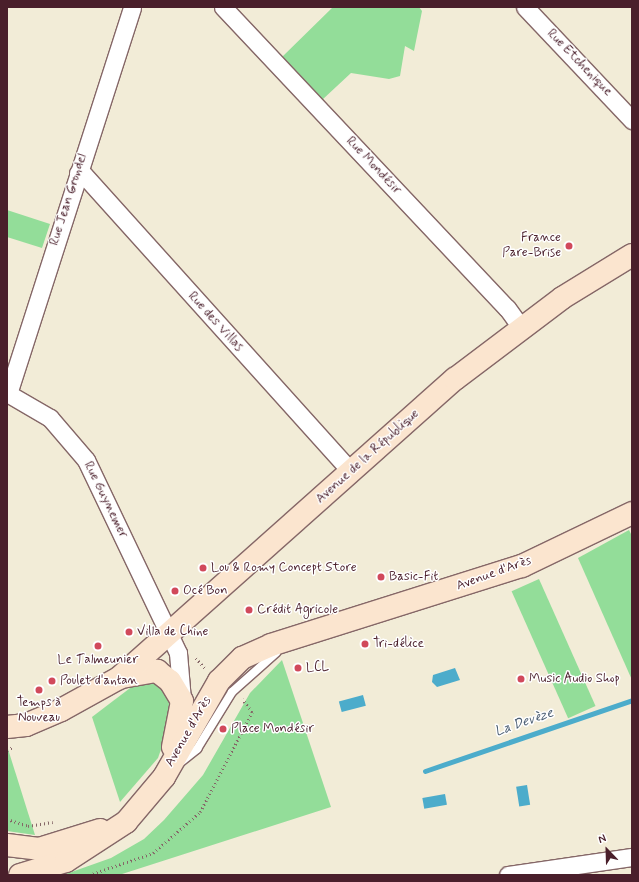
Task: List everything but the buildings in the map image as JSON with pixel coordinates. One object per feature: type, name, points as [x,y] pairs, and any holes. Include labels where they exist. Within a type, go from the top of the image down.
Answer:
[{"type":"main road","name":"Avenue de la République","points":[[119,678],[455,379],[521,327],[632,254]]},
{"type":"main road","name":"Avenue d'Arès","points":[[164,777],[215,687],[230,669],[257,652],[522,566],[632,513]]},
{"type":"main road","points":[[7,736],[16,726],[96,693],[119,678],[157,671],[170,681],[182,700],[178,733],[164,777],[126,822],[66,860],[20,875]]},
{"type":"main road","points":[[7,845],[39,849],[126,822]]},
{"type":"street","name":"Rue Jean Grondel","points":[[7,393],[132,7]]},
{"type":"street","name":"Rue Mondésir","points":[[223,7],[507,308],[521,327]]},
{"type":"street","name":"Rue Etchenique","points":[[525,7],[632,120]]},
{"type":"street","name":"Rue des Villas","points":[[78,173],[84,175],[351,472]]},
{"type":"street","name":"Rue Guynemer","points":[[7,393],[50,418],[86,460],[169,635]]},
{"type":"street","points":[[169,635],[178,653],[182,700]]},
{"type":"street","points":[[508,875],[632,857]]},
{"type":"path","points":[[89,875],[153,853],[200,812],[252,712],[246,702]]},
{"type":"path","points":[[7,819],[28,826],[53,822]]},
{"type":"green space","points":[[333,7],[419,7],[422,11],[414,51],[405,46],[400,76],[389,79],[351,73],[322,100],[282,57]]},
{"type":"green space","points":[[7,210],[50,224],[42,248],[7,237]]},
{"type":"green space","points":[[629,530],[632,536],[632,680],[578,558]]},
{"type":"green space","points":[[539,579],[596,706],[568,718],[512,591]]},
{"type":"green space","points":[[282,660],[331,807],[119,875],[63,875],[111,858],[144,839],[164,820],[203,775],[250,693]]},
{"type":"green space","points":[[147,680],[161,685],[166,692],[169,702],[168,729],[158,758],[120,802],[92,717],[138,682]]},
{"type":"green space","points":[[8,749],[35,835],[7,831]]},
{"type":"water","points":[[455,668],[460,680],[437,687],[432,682],[433,675]]},
{"type":"water","points":[[363,695],[366,706],[342,712],[339,701]]},
{"type":"water","points":[[527,785],[530,805],[519,806],[516,787]]},
{"type":"water","points":[[445,794],[447,805],[424,809],[422,798]]},
{"type":"waterway","name":"La Devèze","points":[[425,771],[632,700]]},
{"type":"place","name":"France Pare-Brise","points":[[569,246]]},
{"type":"place","name":"Lou & Romy Concept Store","points":[[203,568]]},
{"type":"place","name":"Basic-Fit","points":[[381,577]]},
{"type":"place","name":"Océ Bon","points":[[175,591]]},
{"type":"place","name":"Crédit Agricole","points":[[249,610]]},
{"type":"place","name":"Villa de Chine","points":[[129,632]]},
{"type":"place","name":"Tri-délice","points":[[365,644]]},
{"type":"place","name":"Le Talmeunier","points":[[98,646]]},
{"type":"place","name":"LCL","points":[[298,668]]},
{"type":"place","name":"Music Audio Shop","points":[[521,679]]},
{"type":"place","name":"Poulet d'antan","points":[[52,681]]},
{"type":"place","name":"Temps à Nouveau","points":[[39,690]]},
{"type":"place","name":"Place Mondésir","points":[[223,729]]}]
